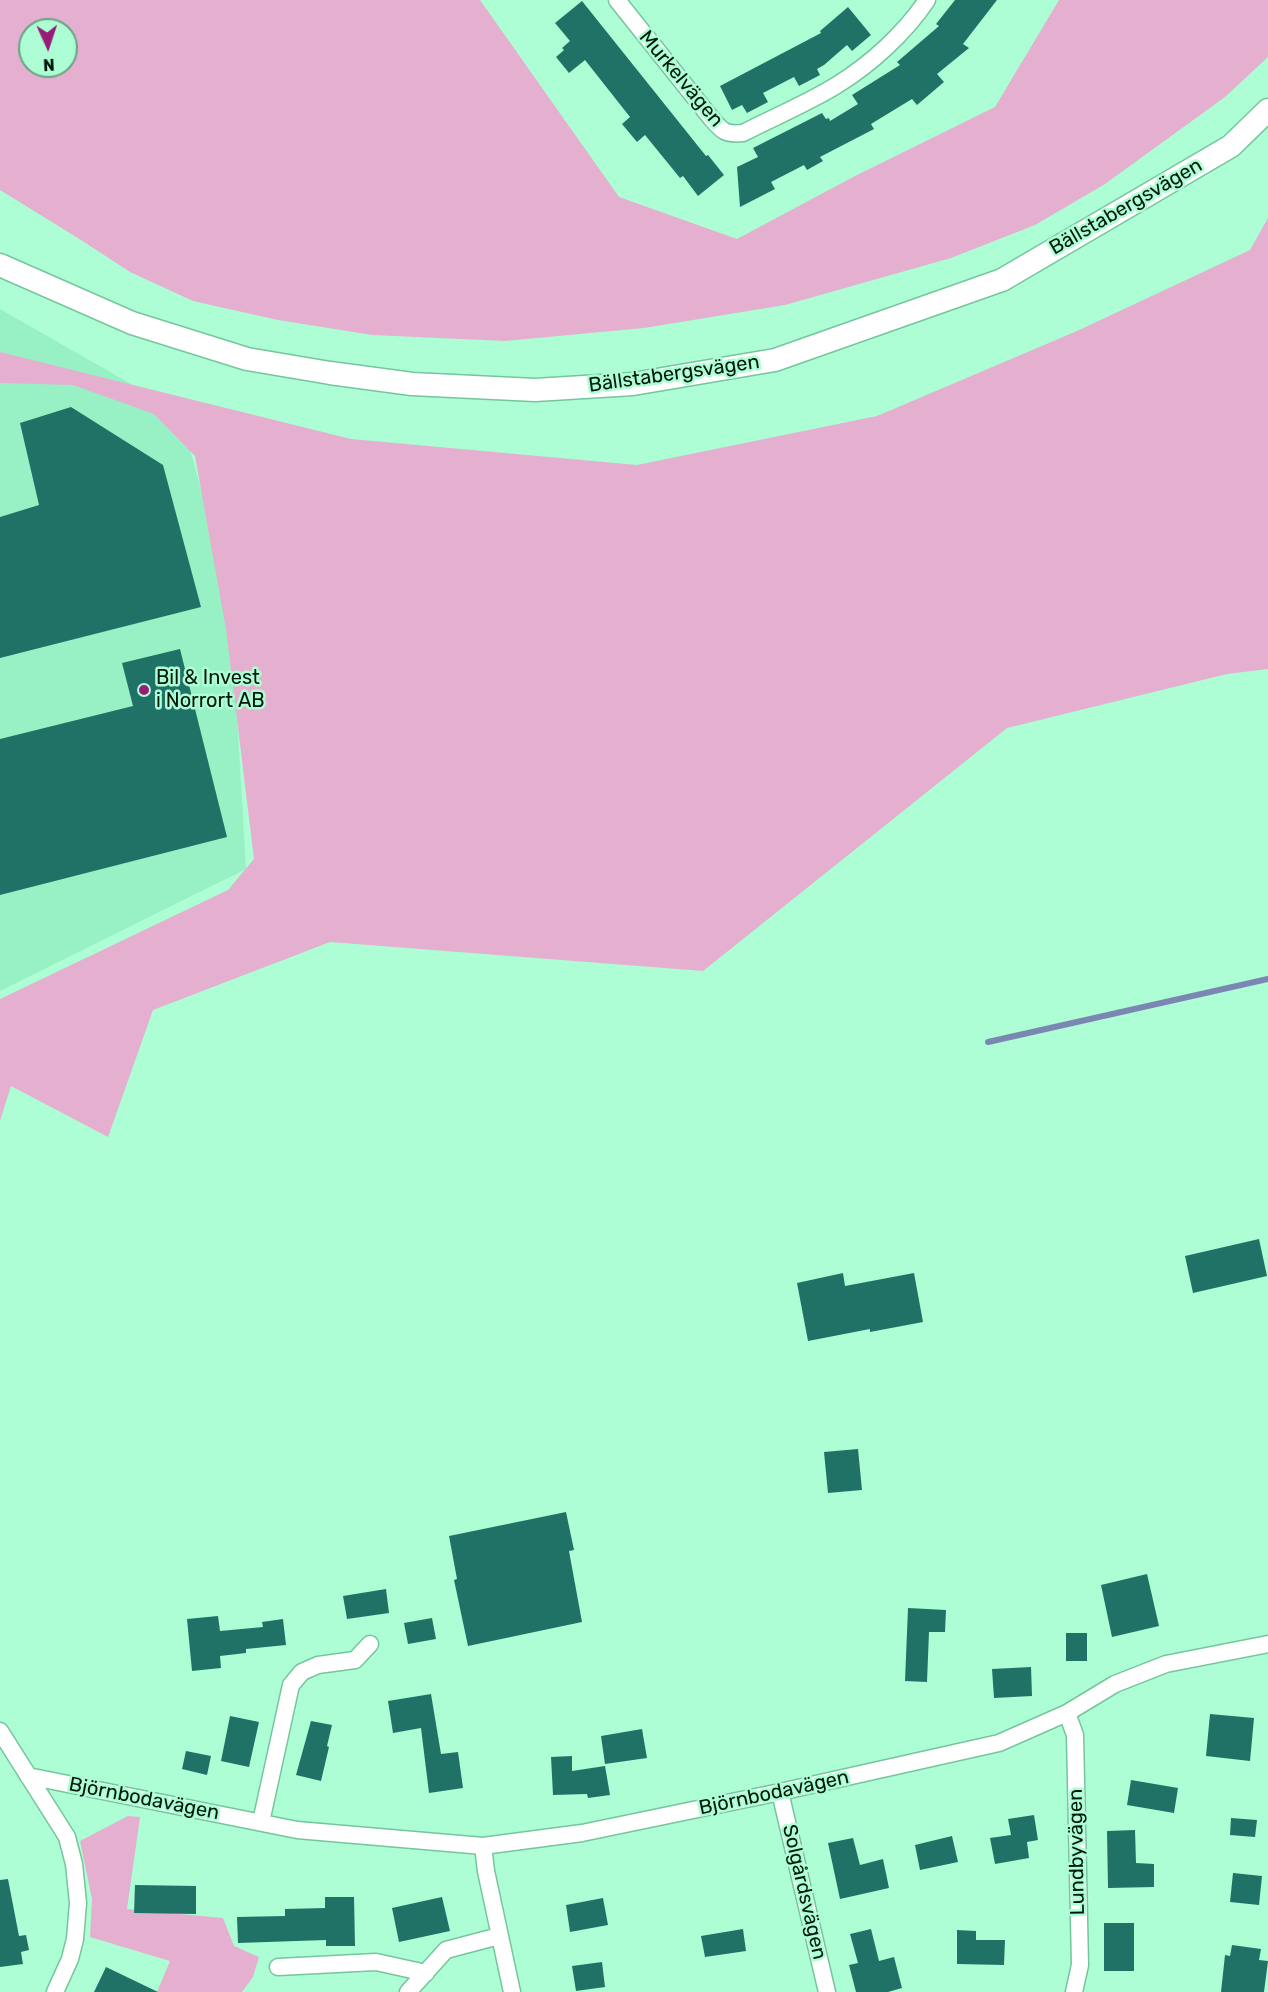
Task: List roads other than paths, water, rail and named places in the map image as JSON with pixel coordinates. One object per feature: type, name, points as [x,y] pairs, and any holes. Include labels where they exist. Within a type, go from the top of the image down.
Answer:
[{"type":"street","name":"Murkelvägen","points":[[617,0],[711,118],[722,130],[731,134],[743,133],[837,85],[872,60],[896,37],[927,0]]},
{"type":"street","name":"Bällstabergsvägen","points":[[0,265],[132,323],[247,359],[412,384],[535,390],[633,384],[775,360],[1002,280],[1231,146],[1268,110]]},
{"type":"street","points":[[261,1822],[291,1685],[302,1672],[318,1665],[355,1660],[370,1644]]},
{"type":"street","name":"Björnbodavägen","points":[[27,1776],[297,1830],[483,1846],[582,1833],[999,1743],[1067,1713],[1115,1684],[1166,1664],[1268,1644]]},
{"type":"street","name":"Lundbyvägen","points":[[1067,1713],[1075,1735],[1080,1965],[1074,1992]]},
{"type":"street","points":[[0,1731],[67,1837],[74,1864],[78,1903],[75,1939],[70,1959],[55,1992]]},
{"type":"street","name":"Solgårdsvägen","points":[[780,1792],[827,1992]]},
{"type":"street","points":[[483,1846],[499,1936],[512,1992]]},
{"type":"street","points":[[408,1992],[446,1950],[499,1936]]},
{"type":"street","points":[[278,1967],[376,1962],[426,1973]]},
{"type":"waterway","points":[[988,1042],[1268,979]]},
{"type":"place","name":"Bil & Invest i Norrort AB","points":[[144,690]]}]
